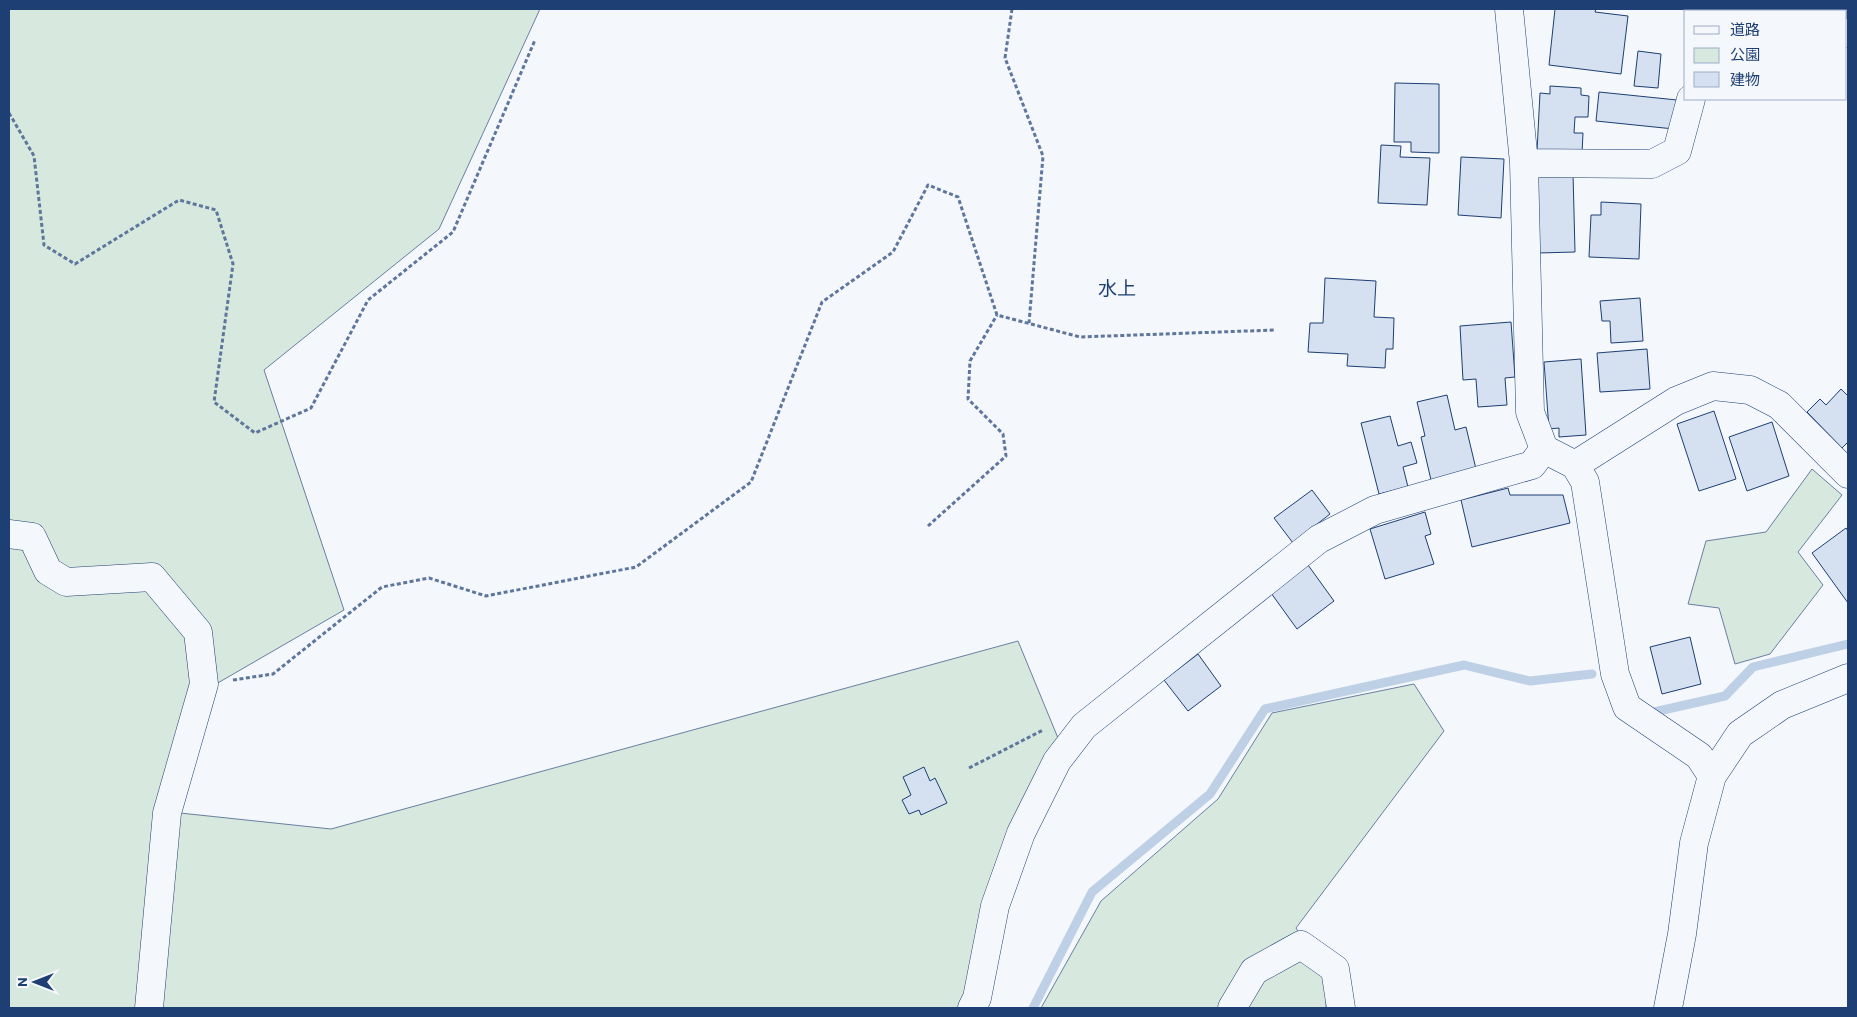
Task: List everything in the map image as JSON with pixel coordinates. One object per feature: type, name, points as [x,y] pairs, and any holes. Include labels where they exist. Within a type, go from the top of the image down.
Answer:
[{"type":"street","points":[[1509,9],[1524,163],[1530,412],[1544,449],[1575,465],[1585,482],[1616,674],[1627,707],[1699,756],[1712,776]]},
{"type":"street","points":[[1524,163],[1652,164],[1677,151],[1692,100]]},
{"type":"street","points":[[1575,465],[1676,402],[1713,386],[1750,390],[1779,405],[1848,474]]},
{"type":"street","points":[[972,1008],[977,998],[995,906],[1021,833],[1057,761],[1084,726],[1319,539],[1375,510],[1532,465],[1544,449]]},
{"type":"street","points":[[9,534],[32,537],[48,571],[66,582],[152,578],[198,632],[204,684],[167,813],[150,1008]]},
{"type":"street","points":[[1668,1008],[1682,934],[1694,842],[1712,776],[1740,734],[1782,705],[1848,678]]},
{"type":"street","points":[[1232,1008],[1254,971],[1301,945],[1335,969],[1341,1008]]},
{"type":"path","points":[[1012,9],[1005,58],[1043,156],[1029,323]]},
{"type":"path","points":[[9,113],[34,156],[44,245],[75,264],[179,200],[216,210],[233,264],[214,402],[255,433],[311,408],[368,300],[453,232],[535,40]]},
{"type":"path","points":[[204,684],[273,674],[382,587],[429,578],[486,596],[636,567],[751,482],[822,302],[893,252],[928,186],[958,197],[997,315],[970,361],[968,398],[1003,434],[1006,456],[928,526]]},
{"type":"path","points":[[997,315],[1080,337],[1275,330]]},
{"type":"path","points":[[969,768],[1059,722],[1084,726]]},
{"type":"green space","points":[[9,9],[540,9],[439,229],[264,370],[344,610],[216,684],[180,813],[331,829],[1018,641],[1058,738],[963,1008],[9,1008]]},
{"type":"green space","points":[[1812,469],[1842,495],[1798,552],[1823,585],[1770,654],[1735,664],[1719,608],[1688,604],[1706,541],[1766,532]]},
{"type":"green space","points":[[1414,684],[1444,731],[1296,928],[1327,974],[1326,1008],[1041,1008],[1101,901],[1218,799],[1272,713]]},
{"type":"building","points":[[1555,9],[1596,9],[1595,12],[1628,16],[1621,74],[1549,65]]},
{"type":"building","points":[[1774,9],[1774,10],[1709,10]]},
{"type":"building","points":[[1848,9],[1848,24],[1847,10],[1802,10]]},
{"type":"building","points":[[1638,51],[1661,54],[1658,88],[1634,86]]},
{"type":"building","points":[[1395,83],[1439,84],[1439,153],[1411,152],[1411,142],[1394,142]]},
{"type":"building","points":[[1550,86],[1581,88],[1581,95],[1589,96],[1588,117],[1575,117],[1574,133],[1583,133],[1582,153],[1537,151],[1540,93],[1550,94]]},
{"type":"building","points":[[1599,92],[1677,100],[1674,129],[1596,121]]},
{"type":"building","points":[[1381,145],[1401,146],[1400,157],[1430,158],[1427,205],[1378,203]]},
{"type":"building","points":[[1461,157],[1504,159],[1501,218],[1458,215]]},
{"type":"building","points":[[1573,173],[1575,252],[1538,253],[1537,174]]},
{"type":"building","points":[[1601,202],[1641,204],[1639,259],[1589,257],[1591,215],[1601,215]]},
{"type":"building","points":[[1325,278],[1376,281],[1374,317],[1394,318],[1393,349],[1386,349],[1385,368],[1347,366],[1348,354],[1308,352],[1310,323],[1323,323]]},
{"type":"building","points":[[1640,298],[1643,341],[1611,343],[1610,321],[1602,321],[1600,301]]},
{"type":"building","points":[[1511,322],[1515,377],[1505,378],[1507,405],[1478,407],[1476,379],[1463,380],[1460,326]]},
{"type":"building","points":[[1647,349],[1650,389],[1600,392],[1597,353]]},
{"type":"building","points":[[1581,359],[1586,435],[1559,437],[1559,428],[1549,429],[1544,362]]},
{"type":"building","points":[[1841,389],[1848,396],[1848,442],[1842,448],[1807,412],[1820,399],[1826,405]]},
{"type":"building","points":[[1447,395],[1455,430],[1466,427],[1476,469],[1431,480],[1421,437],[1425,436],[1417,402]]},
{"type":"building","points":[[1714,411],[1736,479],[1699,491],[1677,424]]},
{"type":"building","points":[[1390,416],[1398,446],[1411,442],[1417,463],[1403,467],[1408,487],[1379,494],[1361,423]]},
{"type":"building","points":[[1772,422],[1789,476],[1747,491],[1729,437]]},
{"type":"building","points":[[1508,488],[1510,495],[1563,495],[1570,523],[1472,547],[1461,500]]},
{"type":"building","points":[[1312,490],[1330,514],[1293,543],[1274,518]]},
{"type":"building","points":[[1425,512],[1431,534],[1425,536],[1434,564],[1385,579],[1370,529]]},
{"type":"building","points":[[1846,528],[1848,531],[1848,603],[1812,553]]},
{"type":"building","points":[[1308,565],[1334,601],[1297,629],[1271,593]]},
{"type":"building","points":[[1690,637],[1701,684],[1662,694],[1650,647]]},
{"type":"building","points":[[1198,654],[1221,686],[1188,711],[1164,680]]},
{"type":"building","points":[[924,767],[930,781],[935,778],[947,803],[921,815],[919,810],[909,814],[902,800],[911,795],[903,777]]},
{"type":"waterway","points":[[1654,712],[1725,696],[1753,667],[1848,644]]},
{"type":"waterway","points":[[1033,1008],[1092,892],[1210,794],[1265,709],[1464,665],[1530,681],[1592,674]]},
{"type":"district","name":"水上","points":[[1117,288]]}]
